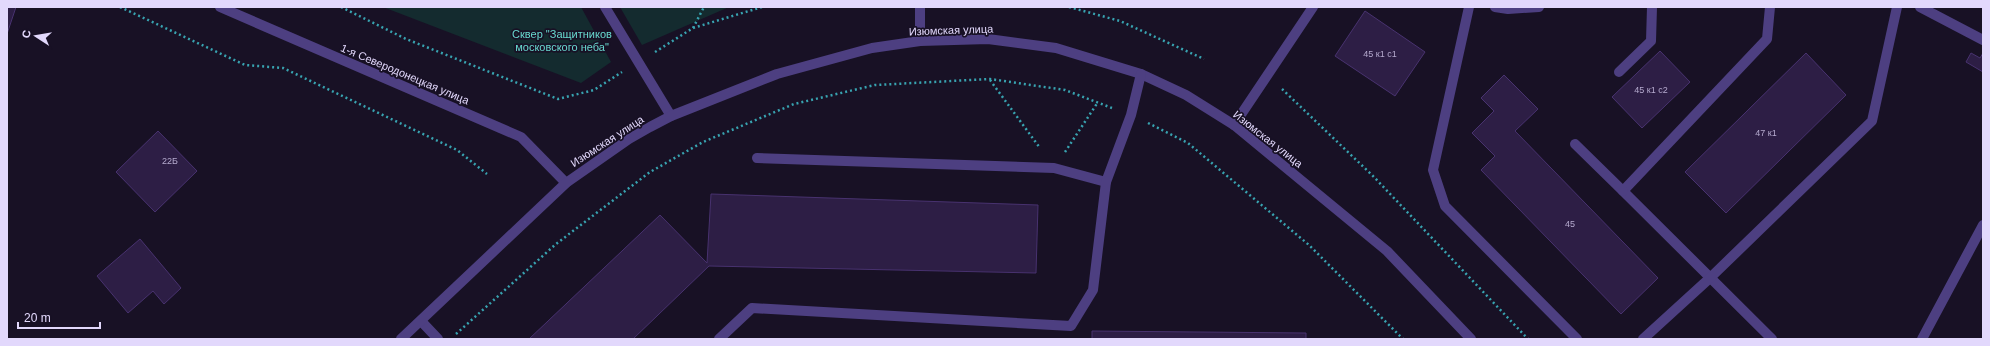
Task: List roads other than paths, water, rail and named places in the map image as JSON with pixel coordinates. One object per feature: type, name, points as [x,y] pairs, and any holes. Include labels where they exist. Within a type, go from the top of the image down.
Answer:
[{"type":"street","name":"1-я Северодонецкая улица","points":[[220,7],[521,137],[566,183]]},
{"type":"street","points":[[605,7],[671,116]]},
{"type":"street","points":[[920,7],[920,41]]},
{"type":"street","points":[[1234,125],[1313,7]]},
{"type":"street","points":[[1469,7],[1433,170],[1445,206],[1577,339]]},
{"type":"street","points":[[1495,7],[1508,9],[1539,7]]},
{"type":"street","points":[[1619,72],[1651,41],[1652,7]]},
{"type":"street","points":[[1623,191],[1767,39],[1770,7]]},
{"type":"street","points":[[1644,339],[1711,277],[1872,120],[1897,7]]},
{"type":"street","points":[[1920,7],[1983,40]]},
{"type":"street","name":"Изюмская улица","points":[[401,339],[566,183],[629,139],[671,116],[777,74],[872,48],[920,41],[988,38],[1056,48],[1141,74],[1177,90],[1234,125],[1387,251],[1471,339]]},
{"type":"street","points":[[718,339],[752,308],[1071,326],[1093,290],[1106,182],[1131,115],[1141,74]]},
{"type":"street","points":[[1575,144],[1772,339]]},
{"type":"street","points":[[757,158],[1054,168],[1106,182]]},
{"type":"street","points":[[1922,339],[1983,225]]},
{"type":"street","points":[[421,320],[438,339]]},
{"type":"park label","name":"Сквер \"Защитников московского неба\"","points":[[562,40]]}]
